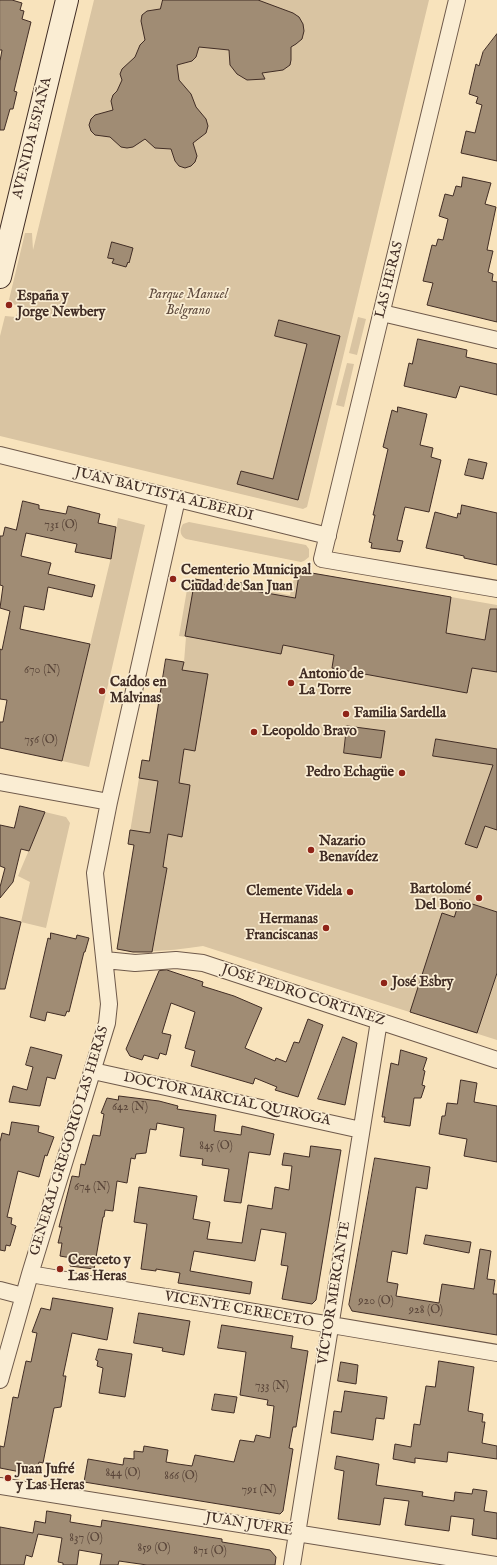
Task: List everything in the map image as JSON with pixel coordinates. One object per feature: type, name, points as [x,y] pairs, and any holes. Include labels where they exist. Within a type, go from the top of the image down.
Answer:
[{"type":"main road","name":"AVENIDA ESPAÑA","points":[[2,264],[67,0]]},
{"type":"street","name":"LAS HERAS","points":[[457,0],[322,559],[497,589]]},
{"type":"street","points":[[382,313],[497,340]]},
{"type":"street","name":"JUAN BAUTISTA ALBERDI","points":[[0,455],[328,536]]},
{"type":"street","name":"GENERAL GREGORIO LAS HERAS","points":[[0,1380],[23,1296],[94,1071],[108,1017],[109,1004],[95,873],[109,802],[177,499]]},
{"type":"street","points":[[0,782],[109,802]]},
{"type":"street","name":"JOSÉ PEDRO CORTINEZ","points":[[105,960],[135,963],[176,960],[203,963],[497,1060]]},
{"type":"street","name":"VÍCTOR MERCANTE","points":[[292,1565],[379,1021]]},
{"type":"street","name":"DOCTOR MARCIAL QUIROGA","points":[[94,1071],[361,1130]]},
{"type":"street","name":"VICENTE CERECETO","points":[[30,1274],[330,1326],[497,1353]]},
{"type":"street","points":[[0,1290],[23,1296]]},
{"type":"street","name":"JUAN JUFRÉ","points":[[0,1486],[497,1565]]},
{"type":"green space","name":"Parque Manuel Belgrano","points":[[94,0],[429,0],[307,507],[303,509],[0,436],[0,336],[5,316],[16,317],[19,305],[8,304],[25,233],[32,233],[33,250]]},
{"type":"green space","points":[[358,317],[366,319],[357,355],[349,353]]},
{"type":"green space","points":[[347,363],[354,364],[344,407],[336,405]]},
{"type":"green space","points":[[118,518],[145,525],[89,767],[62,761],[112,553]]},
{"type":"green space","points":[[189,522],[306,545],[309,549],[309,557],[301,562],[186,539],[181,535],[181,528],[183,524]]},
{"type":"green space","points":[[296,570],[497,605],[497,1040],[203,946],[149,951],[117,949],[134,845],[128,844],[142,760],[149,761],[166,659],[184,662],[186,637],[179,636],[189,578],[228,585],[229,581],[257,585],[256,589],[290,595]]},
{"type":"green space","points":[[45,812],[66,817],[70,823],[46,928],[21,922],[30,882],[18,876]]},
{"type":"building","points":[[0,0],[12,0],[22,3],[20,10],[24,11],[22,19],[31,22],[14,91],[17,92],[13,109],[10,109],[4,130],[0,130],[0,61],[2,50],[0,50]]},
{"type":"building","points":[[163,0],[258,0],[293,13],[299,17],[303,24],[304,31],[302,39],[291,47],[290,65],[283,70],[262,73],[265,79],[247,80],[237,74],[230,65],[229,50],[199,47],[196,57],[192,61],[177,65],[179,80],[191,94],[196,107],[206,119],[208,126],[206,133],[193,143],[197,156],[195,162],[191,166],[185,168],[179,166],[175,161],[171,149],[155,148],[145,139],[133,147],[121,147],[110,137],[95,135],[91,131],[89,125],[91,119],[95,115],[113,110],[111,101],[122,80],[120,74],[122,69],[135,57],[140,45],[145,40],[141,21],[142,15],[147,11],[160,9]]},
{"type":"building","points":[[497,34],[497,161],[461,153],[466,131],[475,133],[482,105],[476,103],[478,97],[469,94],[476,64],[479,66],[483,52]]},
{"type":"building","points":[[463,177],[491,183],[485,204],[496,207],[487,250],[493,251],[488,272],[493,274],[492,281],[497,282],[497,322],[427,305],[433,283],[423,281],[432,245],[436,246],[438,239],[443,240],[448,219],[439,216],[445,194],[453,196],[456,186],[461,187]]},
{"type":"building","points":[[112,242],[133,248],[129,263],[128,262],[126,267],[112,263],[114,259],[108,258]]},
{"type":"building","points":[[279,320],[340,336],[298,500],[237,484],[241,471],[273,479],[307,344],[275,336]]},
{"type":"building","points":[[418,339],[467,350],[466,357],[497,364],[497,395],[460,386],[456,398],[404,386],[409,363],[412,364]]},
{"type":"building","points":[[398,407],[427,414],[420,445],[433,448],[431,457],[441,460],[429,512],[405,507],[397,540],[403,541],[400,552],[371,548],[372,543],[369,542],[375,515],[373,515],[388,449],[383,447],[392,410],[397,412]]},
{"type":"building","points":[[469,459],[487,463],[483,479],[465,475]]},
{"type":"building","points":[[23,501],[39,505],[39,509],[66,514],[68,506],[100,514],[98,523],[116,527],[111,559],[75,552],[77,544],[26,533],[21,556],[51,563],[48,574],[95,585],[92,597],[48,587],[44,610],[24,606],[20,629],[90,644],[62,761],[0,748],[0,722],[3,722],[7,700],[0,699],[0,649],[2,650],[10,611],[0,608],[3,586],[0,585],[0,536],[3,536],[5,527],[16,530]]},
{"type":"building","points":[[462,505],[497,513],[497,565],[426,548],[435,512],[457,518],[458,513],[460,514]]},
{"type":"building","points":[[300,571],[451,597],[446,633],[485,640],[490,609],[497,609],[497,672],[472,668],[467,693],[332,668],[334,655],[283,645],[281,654],[185,636],[195,579],[228,585],[229,581],[257,585],[255,591],[295,598]]},
{"type":"building","points":[[166,659],[184,662],[182,670],[208,674],[195,751],[184,749],[179,783],[190,785],[189,793],[182,837],[168,834],[163,867],[167,868],[152,952],[133,952],[117,949],[134,845],[128,844],[130,830],[150,833],[158,781],[139,778],[142,760],[149,761]]},
{"type":"building","points":[[347,726],[385,731],[381,758],[344,753]]},
{"type":"building","points":[[436,739],[497,749],[497,830],[485,826],[477,848],[465,844],[493,765],[433,756]]},
{"type":"building","points":[[20,806],[45,812],[29,851],[21,849],[13,882],[0,898],[0,887],[5,868],[0,866],[0,825],[14,828]]},
{"type":"building","points":[[460,900],[497,912],[497,973],[477,1033],[410,1012],[442,913],[454,917]]},
{"type":"building","points":[[0,917],[21,922],[5,989],[0,989]]},
{"type":"building","points":[[51,933],[76,939],[77,935],[89,938],[69,1012],[67,1011],[65,1016],[47,1012],[45,1021],[30,1017],[48,938],[50,939]]},
{"type":"building","points":[[167,970],[203,982],[202,986],[234,996],[262,1008],[245,1048],[275,1061],[276,1058],[286,1062],[294,1042],[299,1043],[308,1019],[323,1025],[298,1097],[275,1090],[277,1087],[255,1078],[253,1084],[191,1066],[195,1051],[185,1048],[195,1012],[171,1003],[162,1033],[171,1035],[166,1055],[160,1053],[158,1059],[144,1055],[142,1060],[130,1056],[126,1049],[159,971]]},
{"type":"building","points":[[343,1037],[357,1043],[345,1105],[318,1099]]},
{"type":"building","points":[[31,1047],[62,1055],[55,1079],[47,1077],[40,1106],[9,1102],[13,1086],[27,1090],[33,1067],[26,1065]]},
{"type":"building","points":[[401,1050],[427,1058],[423,1070],[425,1071],[422,1085],[425,1086],[421,1098],[414,1098],[410,1126],[384,1122],[385,1117],[382,1117],[391,1063],[398,1065]]},
{"type":"building","points":[[461,1080],[477,1083],[474,1102],[497,1106],[497,1162],[464,1156],[467,1139],[439,1134],[442,1116],[445,1116],[447,1103],[457,1104]]},
{"type":"building","points":[[119,1096],[159,1101],[178,1106],[177,1109],[216,1115],[214,1131],[241,1135],[242,1126],[274,1134],[270,1155],[249,1152],[241,1203],[224,1201],[229,1169],[202,1165],[203,1159],[180,1156],[184,1128],[157,1123],[156,1130],[150,1129],[146,1153],[136,1154],[135,1159],[131,1158],[127,1183],[117,1181],[113,1211],[105,1210],[103,1217],[94,1269],[70,1266],[71,1258],[60,1256],[62,1243],[58,1243],[62,1227],[59,1227],[72,1176],[79,1177],[81,1164],[85,1165],[93,1135],[100,1136],[104,1114],[101,1113],[107,1098],[118,1100]]},
{"type":"building","points":[[12,1122],[39,1126],[38,1132],[54,1137],[47,1156],[45,1155],[39,1177],[18,1171],[7,1217],[12,1218],[11,1224],[16,1226],[10,1246],[6,1245],[5,1251],[0,1250],[0,1142],[2,1133],[9,1135]]},
{"type":"building","points":[[311,1146],[341,1150],[316,1300],[312,1304],[282,1299],[288,1266],[281,1265],[286,1233],[261,1229],[255,1261],[194,1251],[190,1271],[252,1282],[250,1294],[178,1283],[180,1273],[156,1269],[156,1271],[141,1269],[147,1224],[134,1222],[139,1187],[197,1196],[193,1219],[210,1222],[207,1239],[242,1243],[248,1205],[272,1209],[275,1187],[289,1190],[292,1166],[282,1165],[284,1153],[309,1157]]},
{"type":"building","points":[[375,1158],[430,1167],[427,1189],[416,1187],[407,1254],[392,1251],[387,1282],[398,1284],[396,1296],[439,1303],[442,1284],[474,1289],[480,1249],[491,1251],[487,1279],[495,1280],[493,1294],[497,1294],[497,1335],[352,1311],[349,1305]]},
{"type":"building","points":[[426,1235],[471,1242],[469,1253],[424,1244]]},
{"type":"building","points":[[53,1298],[113,1308],[107,1340],[72,1333],[63,1376],[66,1376],[61,1407],[54,1408],[43,1463],[39,1462],[38,1467],[32,1466],[31,1474],[0,1468],[0,1446],[4,1447],[13,1397],[18,1398],[26,1361],[31,1362],[37,1333],[32,1332],[41,1308],[50,1310]]},
{"type":"building","points":[[139,1313],[190,1321],[184,1355],[162,1351],[163,1348],[134,1343]]},
{"type":"building","points":[[222,1325],[293,1336],[291,1348],[308,1351],[296,1427],[293,1427],[289,1448],[293,1449],[283,1511],[280,1514],[84,1482],[88,1459],[123,1465],[124,1458],[134,1459],[134,1451],[143,1452],[144,1446],[168,1450],[166,1462],[192,1466],[195,1455],[234,1462],[240,1440],[254,1442],[256,1435],[270,1438],[274,1406],[267,1405],[268,1400],[240,1395],[246,1352],[218,1348]]},
{"type":"building","points":[[99,1349],[132,1354],[125,1397],[99,1393],[103,1368],[97,1366],[98,1361],[96,1360]]},
{"type":"building","points":[[439,1361],[474,1367],[468,1411],[483,1414],[482,1422],[485,1422],[482,1443],[497,1446],[497,1459],[448,1452],[447,1462],[415,1458],[415,1463],[393,1459],[395,1444],[411,1447],[414,1424],[420,1425],[426,1386],[435,1387]]},
{"type":"building","points":[[341,1362],[358,1365],[356,1384],[338,1381]]},
{"type":"building","points":[[345,1391],[387,1397],[384,1419],[376,1418],[373,1440],[331,1433],[334,1411],[341,1412]]},
{"type":"building","points":[[215,1394],[237,1397],[234,1413],[212,1410]]},
{"type":"building","points":[[337,1456],[379,1464],[376,1485],[423,1492],[422,1496],[454,1501],[455,1492],[472,1494],[473,1489],[487,1491],[484,1511],[497,1513],[497,1539],[472,1535],[474,1519],[451,1516],[449,1531],[405,1525],[409,1501],[384,1498],[380,1525],[338,1519],[344,1471],[335,1469]]},
{"type":"building","points":[[47,1511],[71,1515],[70,1522],[101,1527],[102,1520],[222,1539],[222,1542],[270,1550],[276,1557],[275,1565],[147,1565],[119,1561],[118,1565],[100,1565],[102,1554],[79,1550],[77,1565],[63,1565],[63,1563],[58,1562],[62,1538],[38,1534],[32,1557],[26,1555],[24,1565],[0,1565],[0,1527],[33,1533],[35,1521],[45,1523]]},
{"type":"place","name":"España y Jorge Newbery","points":[[9,305]]},
{"type":"place","name":"Cementerio Municipal Ciudad de San Juan","points":[[173,579]]},
{"type":"place","name":"Antonio de La Torre","points":[[291,683]]},
{"type":"place","name":"Caídos en Malvinas","points":[[102,691]]},
{"type":"place","name":"Familia Sardella","points":[[346,714]]},
{"type":"place","name":"Leopoldo Bravo","points":[[254,732]]},
{"type":"place","name":"Pedro Echagüe","points":[[402,773]]},
{"type":"place","name":"Nazario Benavídez","points":[[311,850]]},
{"type":"place","name":"Clemente Videla","points":[[350,892]]},
{"type":"place","name":"Bartolomé Del Bono","points":[[479,898]]},
{"type":"place","name":"Hermanas Franciscanas","points":[[326,928]]},
{"type":"place","name":"José Esbry","points":[[384,983]]},
{"type":"place","name":"Cereceto y Las Heras","points":[[60,1269]]},
{"type":"place","name":"Juan Jufré y Las Heras","points":[[8,1478]]}]
